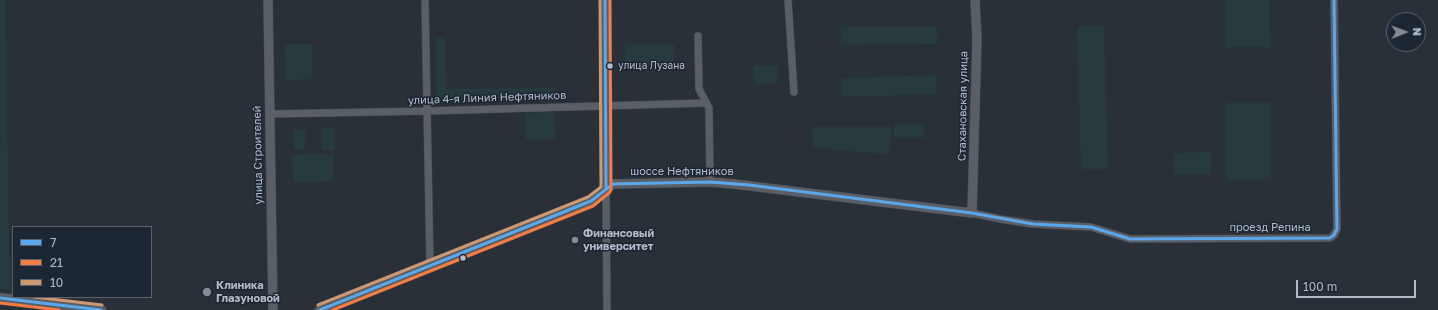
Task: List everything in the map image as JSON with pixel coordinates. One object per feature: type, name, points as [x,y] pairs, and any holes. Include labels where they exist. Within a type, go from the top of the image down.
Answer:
[{"type":"main road","points":[[605,0],[606,189]]},
{"type":"main road","name":"шоссе Нефтяников","points":[[320,310],[591,201],[606,189]]},
{"type":"main road","points":[[0,298],[102,310]]},
{"type":"street","name":"улица Строителей","points":[[268,0],[273,310]]},
{"type":"street","points":[[426,0],[430,266]]},
{"type":"street","points":[[788,0],[794,92]]},
{"type":"street","name":"Стахановская улица","points":[[972,213],[976,39],[975,0]]},
{"type":"street","name":"проезд Репина","points":[[972,213],[1033,224],[1090,227],[1130,239],[1330,238],[1337,229],[1334,0]]},
{"type":"street","points":[[698,36],[699,89],[709,108],[710,182]]},
{"type":"street","name":"улица 4-я Линия Нефтяников","points":[[269,114],[706,103]]},
{"type":"street","name":"шоссе Нефтяников","points":[[606,189],[614,184],[710,182],[749,185],[972,213]]},
{"type":"street","points":[[606,189],[607,310]]},
{"type":"green space","points":[[0,0],[5,0],[10,290],[0,289]]},
{"type":"green space","points":[[1226,0],[1269,0],[1270,47],[1226,47]]},
{"type":"green space","points":[[1104,26],[1108,169],[1081,169],[1077,27]]},
{"type":"green space","points":[[841,27],[937,27],[937,44],[841,45]]},
{"type":"green space","points":[[435,38],[445,38],[446,89],[554,88],[555,97],[437,99]]},
{"type":"green space","points":[[285,44],[312,44],[312,79],[286,80]]},
{"type":"green space","points":[[674,44],[674,67],[625,68],[625,45]]},
{"type":"green space","points":[[753,66],[777,66],[777,83],[754,84]]},
{"type":"green space","points":[[936,75],[936,94],[841,97],[841,78]]},
{"type":"green space","points":[[1270,102],[1271,179],[1226,180],[1225,103]]},
{"type":"green space","points":[[554,112],[555,139],[526,140],[525,113]]},
{"type":"green space","points":[[894,124],[924,125],[924,138],[894,137]]},
{"type":"green space","points":[[812,127],[892,127],[888,155],[813,147]]},
{"type":"green space","points":[[334,128],[335,150],[322,150],[322,129]]},
{"type":"green space","points":[[293,130],[305,130],[305,149],[294,149]]},
{"type":"green space","points":[[1211,152],[1211,174],[1174,175],[1174,153]]},
{"type":"green space","points":[[333,154],[333,181],[293,182],[292,155]]},
{"type":"transit line","name":"10","points":[[318,305],[588,197],[601,187],[600,0]]},
{"type":"transit line","name":"7","points":[[605,0],[606,189]]},
{"type":"transit line","name":"21","points":[[333,310],[593,206],[610,192],[610,0]]},
{"type":"transit line","name":"7","points":[[320,310],[591,201],[613,184],[710,182],[749,185],[972,213],[1033,224],[1091,227],[1130,239],[1330,238],[1334,235],[1337,229],[1334,0]]},
{"type":"transit line","name":"7","points":[[0,298],[101,310]]},
{"type":"transit line","name":"10","points":[[42,298],[102,305]]},
{"type":"transit line","name":"21","points":[[0,303],[59,310]]},
{"type":"place","name":"улица Лузана","points":[[610,66]]},
{"type":"place","name":"Финансовый университет","points":[[575,240]]},
{"type":"place","name":"Клиника Глазуновой","points":[[207,292]]}]
